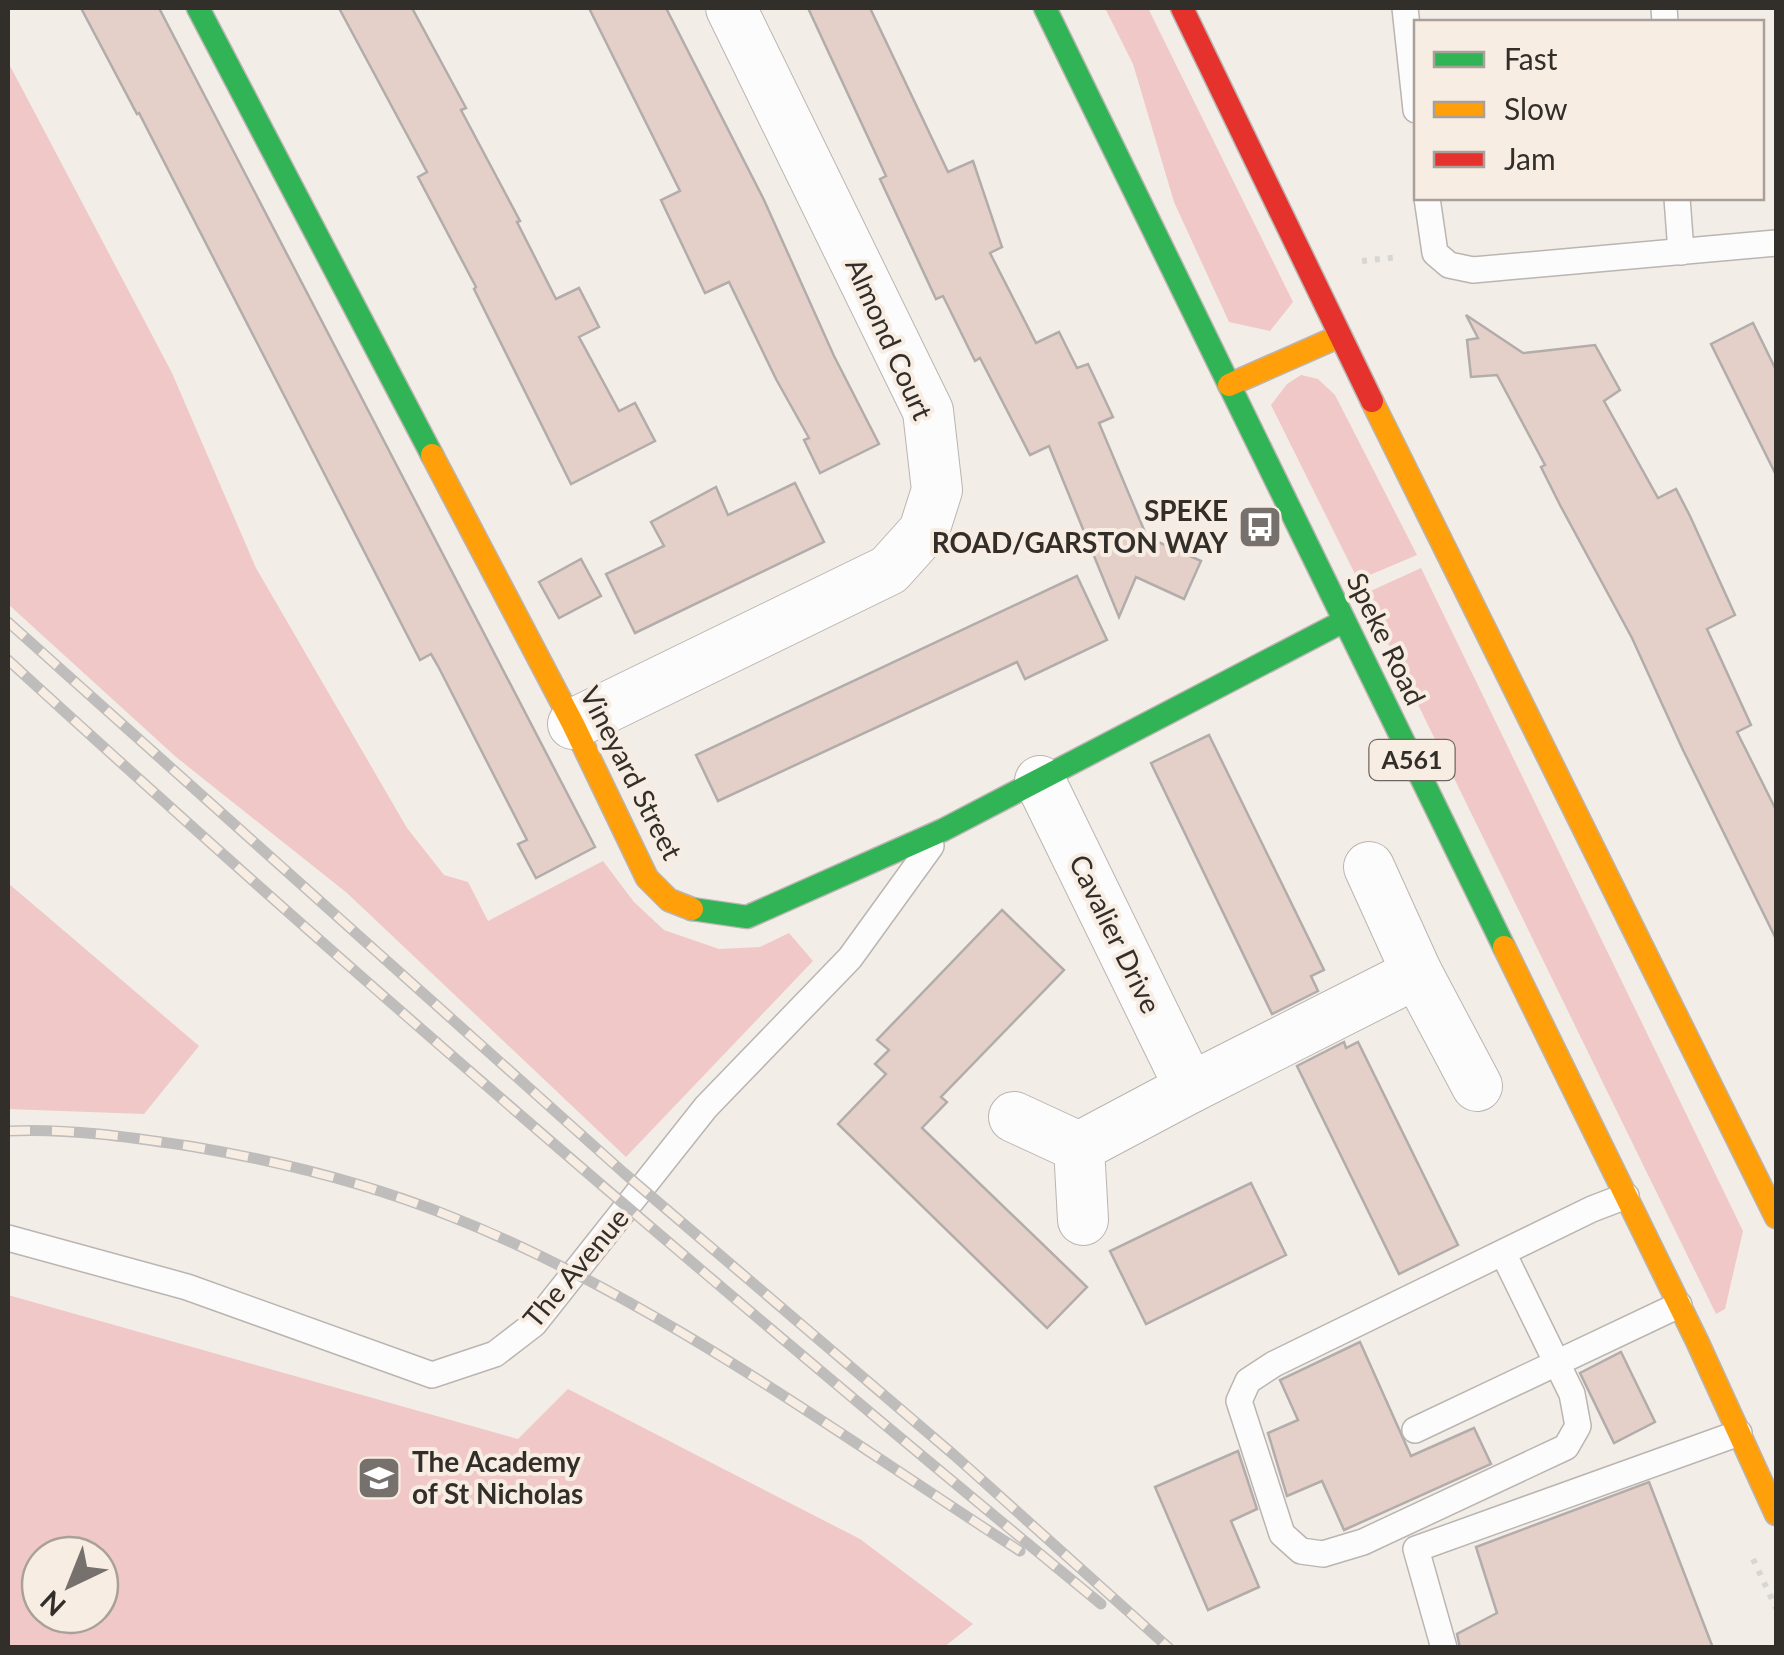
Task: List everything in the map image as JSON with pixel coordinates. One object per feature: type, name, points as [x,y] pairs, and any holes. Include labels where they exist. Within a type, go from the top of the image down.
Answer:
[{"type":"main road","name":"Vineyard Street","points":[[198,8],[573,724],[646,878],[670,900],[698,911],[747,917],[943,830],[1344,621]]},
{"type":"main road","name":"Speke Road","points":[[1045,8],[1679,1304],[1776,1514]]},
{"type":"main road","points":[[1182,8],[1776,1217]]},
{"type":"main road","points":[[1230,385],[1340,336]]},
{"type":"street","name":"Almond Court","points":[[573,724],[889,570],[924,531],[936,490],[928,411],[731,8]]},
{"type":"street","name":"Cavalier Drive","points":[[1040,781],[1190,1088]]},
{"type":"street","points":[[1369,867],[1417,973],[1477,1086]]},
{"type":"street","points":[[1080,1147],[1417,973]]},
{"type":"street","points":[[1014,1117],[1080,1147]]},
{"type":"street","points":[[1080,1147],[1083,1220]]},
{"type":"lane","points":[[1405,8],[1414,91]]},
{"type":"lane","points":[[1426,200],[1435,252],[1449,265],[1473,270],[1776,243]]},
{"type":"lane","points":[[1677,200],[1681,252]]},
{"type":"lane","name":"The Avenue","points":[[8,1238],[187,1287],[432,1375],[496,1354],[534,1324],[706,1107],[850,958],[943,830]]},
{"type":"lane","points":[[1503,1252],[1572,1394],[1578,1426],[1566,1447],[1364,1542],[1323,1554],[1300,1551],[1282,1534],[1238,1400],[1248,1381],[1274,1364],[1503,1252],[1626,1196]]},
{"type":"lane","points":[[1414,1430],[1679,1304]]},
{"type":"lane","points":[[1444,1648],[1416,1549],[1740,1433]]},
{"type":"shaded area","points":[[1105,8],[1148,8],[1293,302],[1270,331],[1229,322],[1174,202],[1133,64]]},
{"type":"shaded area","points":[[8,62],[172,373],[256,568],[407,828],[444,875],[468,882],[488,921],[603,861],[634,902],[664,930],[719,949],[760,947],[789,933],[813,961],[626,1157],[347,893],[176,757],[8,604]]},
{"type":"shaded area","points":[[1301,375],[1318,379],[1335,395],[1417,555],[1358,580],[1271,405],[1287,384]]},
{"type":"shaded area","points":[[1421,568],[1743,1231],[1725,1309],[1716,1314],[1364,594]]},
{"type":"shaded area","points":[[8,883],[199,1046],[144,1114],[8,1109]]},
{"type":"shaded area","name":"The Academy of St Nicholas","points":[[8,1295],[518,1439],[568,1389],[860,1539],[973,1624],[943,1648],[8,1647]]},
{"type":"building","points":[[81,8],[159,8],[595,847],[536,878],[518,844],[527,840],[438,666],[431,654],[420,660],[139,113]]},
{"type":"building","points":[[339,8],[412,8],[466,108],[461,110],[556,299],[579,288],[599,327],[579,337],[619,411],[635,403],[655,441],[571,484],[418,177],[427,172]]},
{"type":"building","points":[[589,8],[666,8],[764,200],[834,356],[879,444],[820,473],[804,440],[809,438],[729,282],[705,293],[661,200],[680,191]]},
{"type":"building","points":[[808,8],[870,8],[948,172],[973,161],[1002,247],[990,253],[1036,343],[1059,332],[1077,368],[1088,364],[1113,417],[1099,423],[1147,537],[1201,561],[1184,599],[1136,577],[1119,617],[1049,446],[1030,455],[980,358],[975,361],[943,296],[936,299],[880,179],[886,176]]},
{"type":"building","points":[[1466,315],[1523,353],[1595,345],[1620,390],[1604,401],[1658,498],[1676,489],[1690,516],[1735,615],[1707,629],[1751,725],[1737,732],[1776,810],[1776,939],[1632,638],[1560,505],[1541,467],[1545,465],[1497,375],[1471,377],[1467,340],[1478,338]]},
{"type":"building","points":[[1753,323],[1776,370],[1776,475],[1711,344]]},
{"type":"building","points":[[795,483],[824,542],[635,633],[606,574],[664,546],[651,522],[716,487],[728,515]]},
{"type":"building","points":[[581,559],[601,596],[559,618],[539,582]]},
{"type":"building","points":[[1077,576],[1107,640],[1025,679],[1017,662],[718,801],[696,755]]},
{"type":"building","points":[[1209,735],[1324,970],[1311,976],[1318,991],[1272,1014],[1151,763]]},
{"type":"building","points":[[1002,910],[1064,970],[941,1097],[947,1102],[922,1128],[1087,1287],[1047,1328],[838,1124],[886,1074],[875,1064],[889,1050],[877,1040]]},
{"type":"building","points":[[1344,1042],[1346,1048],[1358,1042],[1458,1245],[1399,1274],[1297,1066]]},
{"type":"building","points":[[1251,1183],[1286,1255],[1146,1324],[1110,1251]]},
{"type":"building","points":[[1360,1342],[1411,1456],[1474,1428],[1491,1464],[1344,1530],[1322,1481],[1287,1496],[1268,1433],[1298,1420],[1280,1380]]},
{"type":"building","points":[[1621,1352],[1655,1422],[1614,1443],[1580,1373]]},
{"type":"building","points":[[1238,1451],[1257,1509],[1231,1521],[1259,1587],[1208,1610],[1155,1487]]},
{"type":"building","points":[[1649,1482],[1713,1648],[1460,1648],[1457,1634],[1497,1613],[1476,1547]]},
{"type":"railway","points":[[8,622],[624,1173],[954,1455],[1169,1648]]},
{"type":"railway","points":[[8,660],[276,902],[548,1139],[1101,1604]]},
{"type":"railway","points":[[8,1131],[99,1134],[223,1152],[355,1184],[452,1217],[526,1249],[672,1327],[1020,1551]]},
{"type":"traffic: fast","points":[[198,8],[432,455]]},
{"type":"traffic: fast","points":[[1045,8],[1504,947]]},
{"type":"traffic: fast","points":[[692,909],[747,917],[943,830],[1344,621]]},
{"type":"traffic: slow","points":[[1229,385],[1340,336]]},
{"type":"traffic: slow","points":[[1372,401],[1776,1217]]},
{"type":"traffic: slow","points":[[432,455],[573,724],[647,878],[669,900],[692,909]]},
{"type":"traffic: slow","points":[[1504,947],[1697,1341],[1776,1514]]},
{"type":"traffic: jam","points":[[1182,8],[1372,401]]},
{"type":"place","name":"SPEKE ROAD/GARSTON WAY","points":[[1260,527]]},
{"type":"place","name":"The Academy of St Nicholas","points":[[379,1478]]}]
